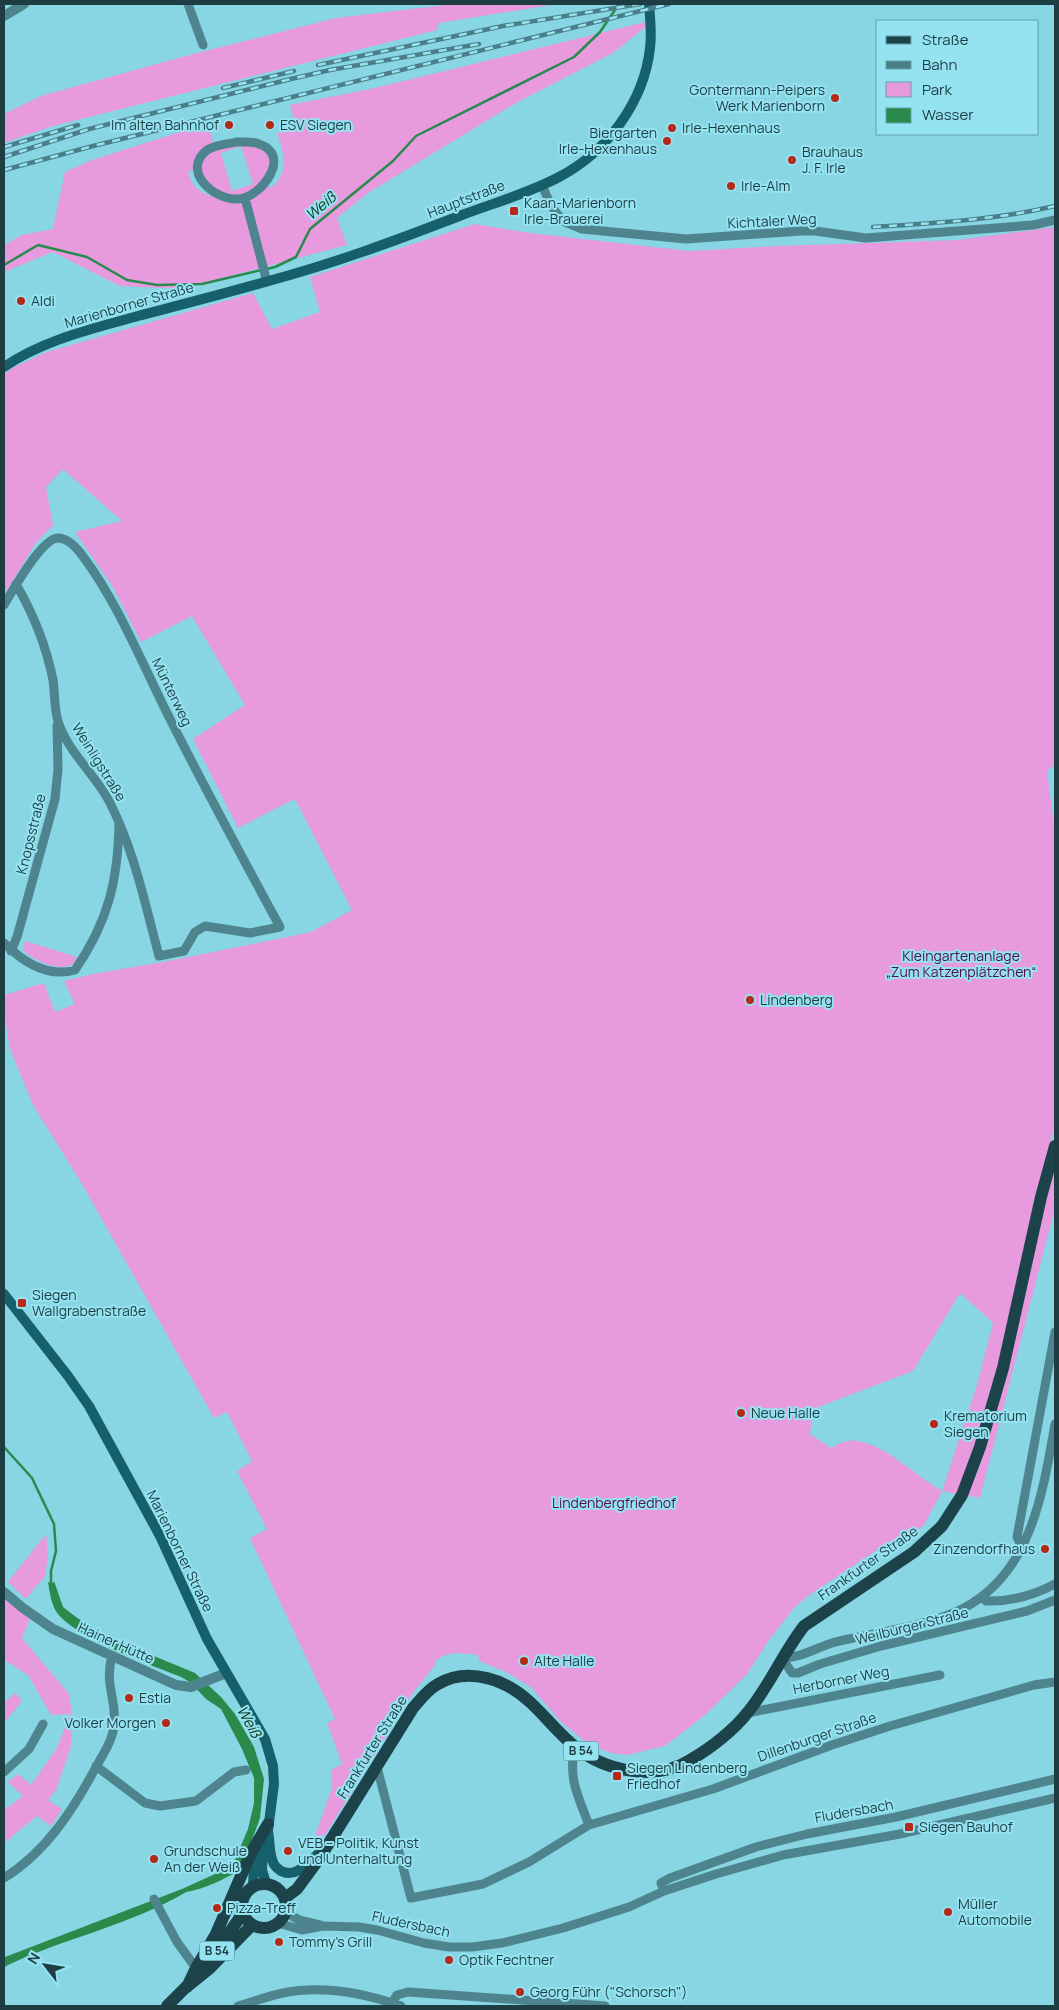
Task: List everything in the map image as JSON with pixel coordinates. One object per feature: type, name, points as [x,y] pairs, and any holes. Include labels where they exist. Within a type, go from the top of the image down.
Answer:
[{"type":"main road","name":"Hauptstraße","points":[[266,278],[363,253],[542,185],[582,163],[612,135],[627,114],[640,88],[650,48],[651,24],[649,4]]},
{"type":"main road","name":"Marienborner Straße","points":[[4,367],[39,347],[86,331],[266,278]]},
{"type":"main road","name":"Frankfurter Straße","points":[[276,1890],[297,1888],[330,1842],[413,1708],[425,1694],[438,1684],[459,1676],[489,1678],[511,1687],[531,1702],[547,1721],[574,1746],[609,1766],[640,1772],[674,1768],[690,1761],[717,1742],[747,1713],[764,1690],[782,1658],[804,1626],[914,1552],[942,1526],[962,1495],[980,1447],[1003,1368],[1041,1197],[1055,1146]]},
{"type":"main road","name":"Marienborner Straße","points":[[4,1294],[89,1406],[160,1536],[207,1639],[265,1739],[272,1766],[274,1784],[268,1827],[254,1865],[253,1886]]},
{"type":"main road","points":[[268,1827],[273,1862],[276,1867],[286,1873],[300,1870],[330,1842]]},
{"type":"main road","points":[[187,1987],[216,1934],[251,1853],[268,1827]]},
{"type":"main road","name":"Marienborner Straße","points":[[264,1841],[262,1870],[276,1890]]},
{"type":"main road","points":[[253,1886],[276,1890],[285,1912],[278,1923]]},
{"type":"main road","name":"B 54","points":[[172,2005],[208,1963],[243,1913],[242,1904],[244,1898],[253,1886]]},
{"type":"main road","points":[[243,1913],[256,1926]]},
{"type":"main road","name":"B 54","points":[[187,1987],[256,1926],[268,1928],[278,1923]]},
{"type":"street","points":[[4,16],[24,4]]},
{"type":"street","points":[[188,4],[203,44]]},
{"type":"street","points":[[236,142],[253,143],[260,144],[273,155],[275,161],[274,168],[263,186],[245,198],[221,195],[204,185],[196,169],[198,162],[208,150],[236,142]]},
{"type":"street","name":"Kichtaler Weg","points":[[542,185],[551,206],[559,216],[573,226],[594,231],[650,237],[709,238],[815,231],[866,238],[1033,225],[1055,220]]},
{"type":"street","points":[[245,198],[266,278]]},
{"type":"street","name":"Münterweg","points":[[16,584],[50,540],[58,538],[68,540],[82,555],[110,597],[184,747],[280,927],[250,933],[205,926],[194,932],[184,951],[159,956]]},
{"type":"street","points":[[4,605],[16,584]]},
{"type":"street","name":"Weinligstraße","points":[[16,584],[34,616],[45,645],[53,681],[57,720],[65,738],[108,799],[127,838],[159,956]]},
{"type":"street","name":"Knopsstraße","points":[[12,951],[55,798],[58,769],[57,720]]},
{"type":"street","points":[[4,943],[12,951],[42,970],[65,973],[75,970],[93,941],[107,910],[118,853],[118,821]]},
{"type":"street","points":[[1022,1548],[1017,1537],[1055,1332]]},
{"type":"street","points":[[782,1658],[793,1658],[834,1642],[946,1616],[964,1608],[981,1597],[1002,1577],[1022,1548],[1035,1518],[1044,1490],[1055,1424]]},
{"type":"street","name":"Weilburger Straße","points":[[981,1597],[986,1601],[1006,1600],[1027,1596],[1055,1584]]},
{"type":"street","name":"Hainer Hütte","points":[[4,1592],[53,1629],[176,1685],[191,1687],[226,1673]]},
{"type":"street","name":"Weilburger Straße","points":[[782,1658],[792,1673],[798,1673],[820,1664],[881,1646],[1027,1612],[1055,1600]]},
{"type":"street","points":[[4,1878],[23,1865],[48,1842],[76,1804],[111,1739],[114,1724],[108,1678],[112,1656]]},
{"type":"street","name":"Herborner Weg","points":[[747,1713],[940,1674]]},
{"type":"street","name":"Dillenburger Straße","points":[[377,1767],[411,1898],[483,1884],[529,1862],[589,1825],[713,1789],[832,1745],[890,1726],[1034,1685],[1055,1682]]},
{"type":"street","points":[[4,1772],[29,1749],[43,1724]]},
{"type":"street","points":[[574,1746],[573,1784],[589,1825]]},
{"type":"street","points":[[96,1766],[145,1803],[160,1806],[196,1801],[234,1772],[246,1770]]},
{"type":"street","name":"Fludersbach","points":[[278,1923],[302,1930],[323,1926],[359,1927],[424,1943],[449,1947],[472,1947],[502,1943],[563,1928],[629,1907],[670,1878],[721,1859],[807,1834],[896,1817],[1055,1779]]},
{"type":"street","name":"Fludersbach","points":[[659,1886],[783,1855],[900,1834],[1055,1798]]},
{"type":"street","points":[[154,1899],[178,1942],[196,1968]]},
{"type":"street","name":"Fludersbach","points":[[285,1912],[299,1920],[323,1926]]},
{"type":"street","points":[[238,2006],[284,1993],[325,1991],[368,1995],[397,2005],[397,1995],[408,1992],[605,2006]]},
{"type":"green space","points":[[454,4],[557,4],[439,23],[437,30],[53,126],[4,143],[4,114],[41,96],[193,54],[336,18]]},
{"type":"green space","points":[[654,20],[613,53],[514,104],[368,193],[337,218],[347,245],[181,289],[120,286],[53,252],[4,272],[4,245],[22,235],[53,229],[65,172],[92,160],[208,123],[214,147],[253,143],[273,155],[263,186],[272,187],[281,175],[284,162],[277,133],[296,129],[290,105],[375,88]],"holes":[[[241,146],[253,184],[232,191],[221,153]],[[196,169],[220,198],[203,193],[195,187],[188,171]]]},
{"type":"green space","points":[[475,224],[530,233],[689,251],[958,240],[1055,227],[1055,765],[1047,771],[1055,834],[1055,1125],[1037,1196],[999,1367],[976,1445],[958,1494],[942,1491],[924,1525],[906,1540],[877,1550],[808,1596],[794,1608],[769,1640],[747,1674],[705,1715],[665,1746],[627,1755],[611,1753],[589,1745],[559,1720],[531,1687],[506,1672],[479,1661],[478,1655],[455,1654],[440,1658],[435,1661],[435,1665],[413,1693],[325,1835],[315,1836],[332,1788],[331,1770],[342,1764],[327,1723],[335,1719],[250,1538],[267,1529],[237,1471],[252,1461],[227,1412],[214,1418],[82,1184],[33,1105],[10,1049],[4,1012],[4,995],[44,983],[55,1012],[75,1004],[64,981],[311,932],[352,910],[295,799],[238,828],[193,739],[245,705],[192,616],[141,642],[113,587],[75,532],[122,521],[63,469],[46,487],[53,525],[35,544],[4,595],[4,375],[12,368],[47,352],[253,293],[272,329],[320,312],[310,277]],"holes":[[[960,1293],[993,1323],[977,1385],[942,1491],[879,1448],[857,1441],[843,1442],[831,1448],[810,1434],[813,1409],[913,1371]]]},
{"type":"green space","points":[[25,941],[77,957],[73,964],[68,966],[61,967],[47,964],[33,958],[23,950]]},
{"type":"green space","points":[[1055,1160],[1055,1208],[980,1498],[964,1495]]},
{"type":"green space","points":[[46,1534],[48,1557],[45,1576],[26,1599],[8,1582]]},
{"type":"green space","points":[[4,1598],[30,1619],[22,1638],[69,1694],[72,1714],[71,1747],[56,1790],[48,1800],[62,1809],[51,1826],[37,1816],[4,1843],[4,1810],[23,1796],[8,1782],[18,1774],[31,1785],[57,1748],[70,1714],[51,1715],[28,1675],[4,1660]]},
{"type":"green space","points":[[15,1693],[22,1701],[4,1723],[4,1703]]},
{"type":"water","points":[[54,1581],[63,1607],[76,1617],[103,1635],[195,1673],[221,1697],[235,1714],[254,1747],[264,1779],[260,1818],[241,1870],[207,1886],[186,1892],[142,1914],[49,1948],[4,1967],[5,1957],[182,1889],[226,1869],[234,1862],[248,1829],[254,1803],[254,1778],[242,1749],[221,1709],[206,1699],[190,1682],[115,1650],[68,1623],[58,1614],[52,1603],[48,1582],[53,1583]]},
{"type":"waterway","name":"Weiß","points":[[267,269],[296,257],[310,229],[393,161],[416,136],[574,57],[600,32],[619,4]]},
{"type":"waterway","name":"Weiß","points":[[4,265],[38,245],[87,257],[127,280],[157,285],[202,284],[261,270]]},
{"type":"waterway","name":"Weiß","points":[[4,1447],[32,1478],[54,1524],[56,1551],[51,1571],[51,1584]]},
{"type":"railway","points":[[318,65],[503,26],[640,4]]},
{"type":"railway","points":[[4,170],[93,146],[669,4]]},
{"type":"railway","points":[[4,157],[89,129],[291,79],[330,70],[479,44]]},
{"type":"railway","points":[[223,88],[294,71]]},
{"type":"railway","points":[[4,147],[78,125]]},
{"type":"railway","points":[[873,227],[988,218],[1055,206]]},
{"type":"place","name":"Gontermann-Peipers Werk Marienborn","points":[[835,98]]},
{"type":"place","name":"Im alten Bahnhof","points":[[229,125]]},
{"type":"place","name":"ESV Siegen","points":[[270,125]]},
{"type":"place","name":"Irle-Hexenhaus","points":[[672,128]]},
{"type":"place","name":"Biergarten Irle-Hexenhaus","points":[[667,141]]},
{"type":"place","name":"Brauhaus J. F. Irle","points":[[792,160]]},
{"type":"place","name":"Irle-Alm","points":[[731,186]]},
{"type":"place","name":"Kaan-Marienborn Irle-Brauerei","points":[[514,211]]},
{"type":"place","name":"Aldi","points":[[21,301]]},
{"type":"place","name":"Lindenberg","points":[[750,1000]]},
{"type":"place","name":"Siegen Wallgrabenstraße","points":[[22,1303]]},
{"type":"place","name":"Neue Halle","points":[[741,1413]]},
{"type":"place","name":"Krematorium Siegen","points":[[934,1424]]},
{"type":"place","name":"Zinzendorfhaus","points":[[1045,1549]]},
{"type":"place","name":"Alte Halle","points":[[524,1661]]},
{"type":"place","name":"Estia","points":[[129,1698]]},
{"type":"place","name":"Volker Morgen","points":[[166,1723]]},
{"type":"place","name":"Siegen Lindenberg Friedhof","points":[[617,1776]]},
{"type":"place","name":"Siegen Bauhof","points":[[909,1827]]},
{"type":"place","name":"VEB – Politik, Kunst und Unterhaltung","points":[[288,1851]]},
{"type":"place","name":"Grundschule An der Weiß","points":[[154,1859]]},
{"type":"place","name":"Pizza-Treff","points":[[217,1908]]},
{"type":"place","name":"Müller Automobile","points":[[948,1912]]},
{"type":"place","name":"Tommy's Grill","points":[[279,1942]]},
{"type":"place","name":"Optik Fechtner","points":[[449,1960]]},
{"type":"place","name":"Georg Führ (\"Schorsch\")","points":[[520,1992]]},
{"type":"park label","name":"Kleingartenanlage „Zum Katzenplätzchen“","points":[[961,964]]},
{"type":"park label","name":"Lindenbergfriedhof","points":[[614,1503]]}]
